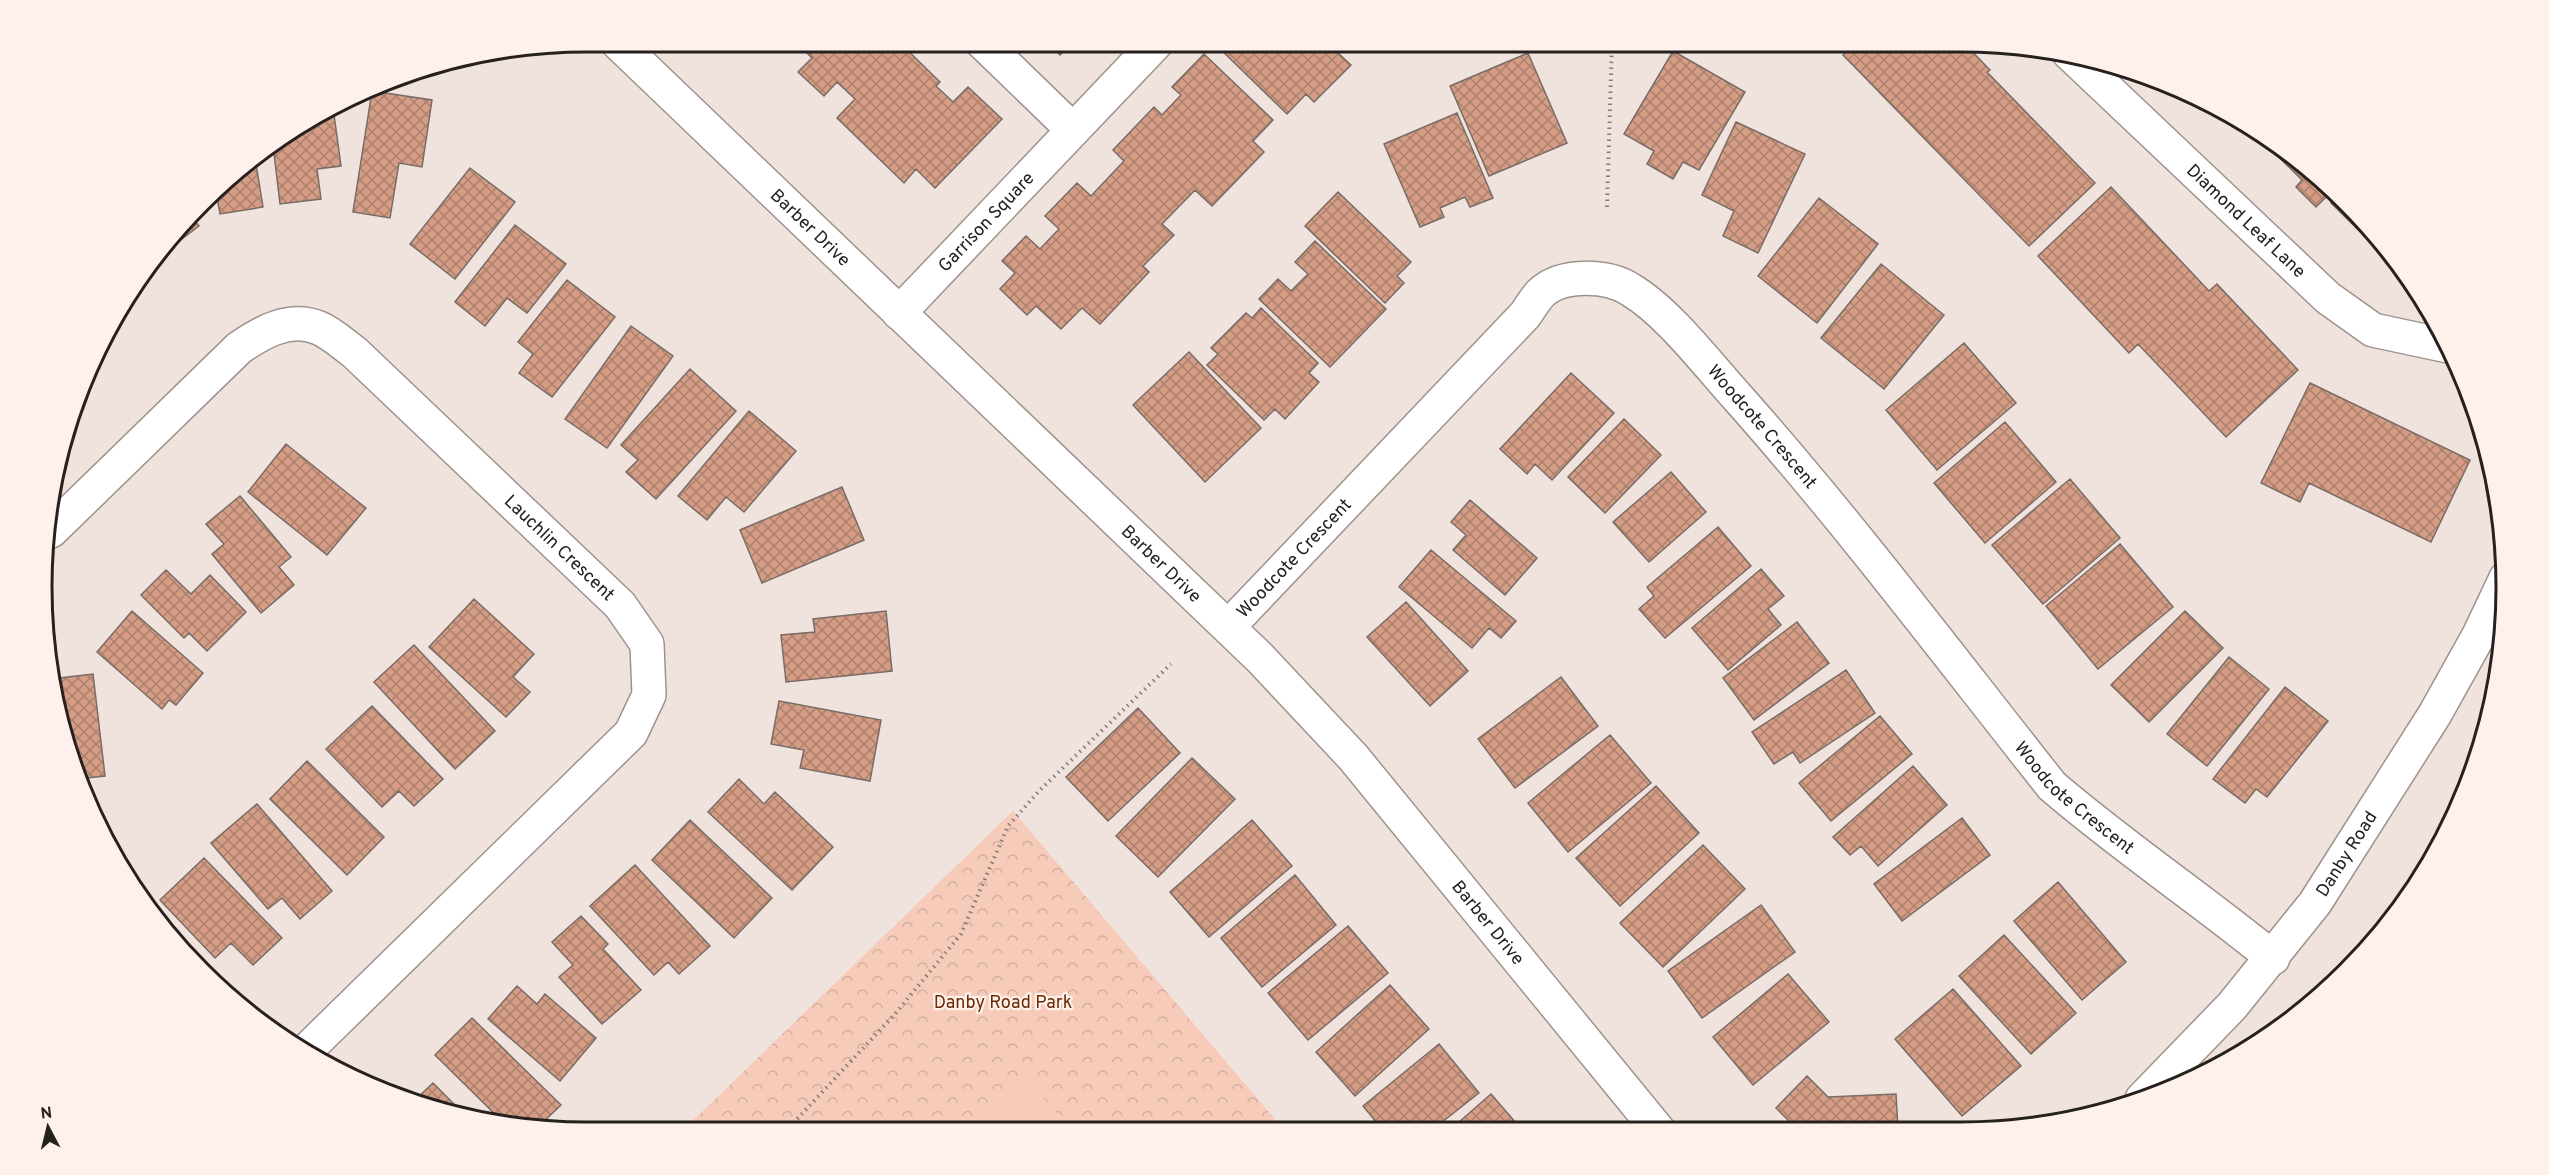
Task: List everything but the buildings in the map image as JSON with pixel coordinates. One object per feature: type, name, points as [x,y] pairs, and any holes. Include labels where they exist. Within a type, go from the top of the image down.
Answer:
[{"type":"street","name":"Barber Drive","points":[[627,52],[1229,626],[1353,757],[1651,1122]]},
{"type":"street","points":[[992,52],[1073,130]]},
{"type":"street","name":"Garrison Square","points":[[899,313],[1147,52]]},
{"type":"street","name":"Diamond Leaf Lane","points":[[2084,67],[2328,298],[2373,330],[2437,344]]},
{"type":"street","name":"Woodcote Crescent","points":[[1229,626],[1526,315],[1541,292],[1565,280],[1604,279],[1630,289],[1650,305],[1681,335],[1789,455],[2052,786],[2087,816],[2220,915],[2273,958]]},
{"type":"street","name":"Lauchlin Crescent","points":[[56,526],[239,348],[264,331],[291,323],[318,328],[354,352],[603,588],[620,605],[647,644],[649,695],[630,733],[311,1046]]},
{"type":"street","name":"Danby Road","points":[[2154,1086],[2232,1006],[2273,958],[2315,903],[2435,714],[2496,600]]},
{"type":"path","points":[[1607,207],[1612,52]]},
{"type":"path","points":[[795,1122],[895,1014],[961,934],[1008,826],[1039,791],[1171,664]]},
{"type":"green space","name":"Danby Road Park","points":[[1013,811],[1277,1122],[691,1122]]},
{"type":"green space","points":[[1023,1075],[1064,1122],[969,1122]]}]
